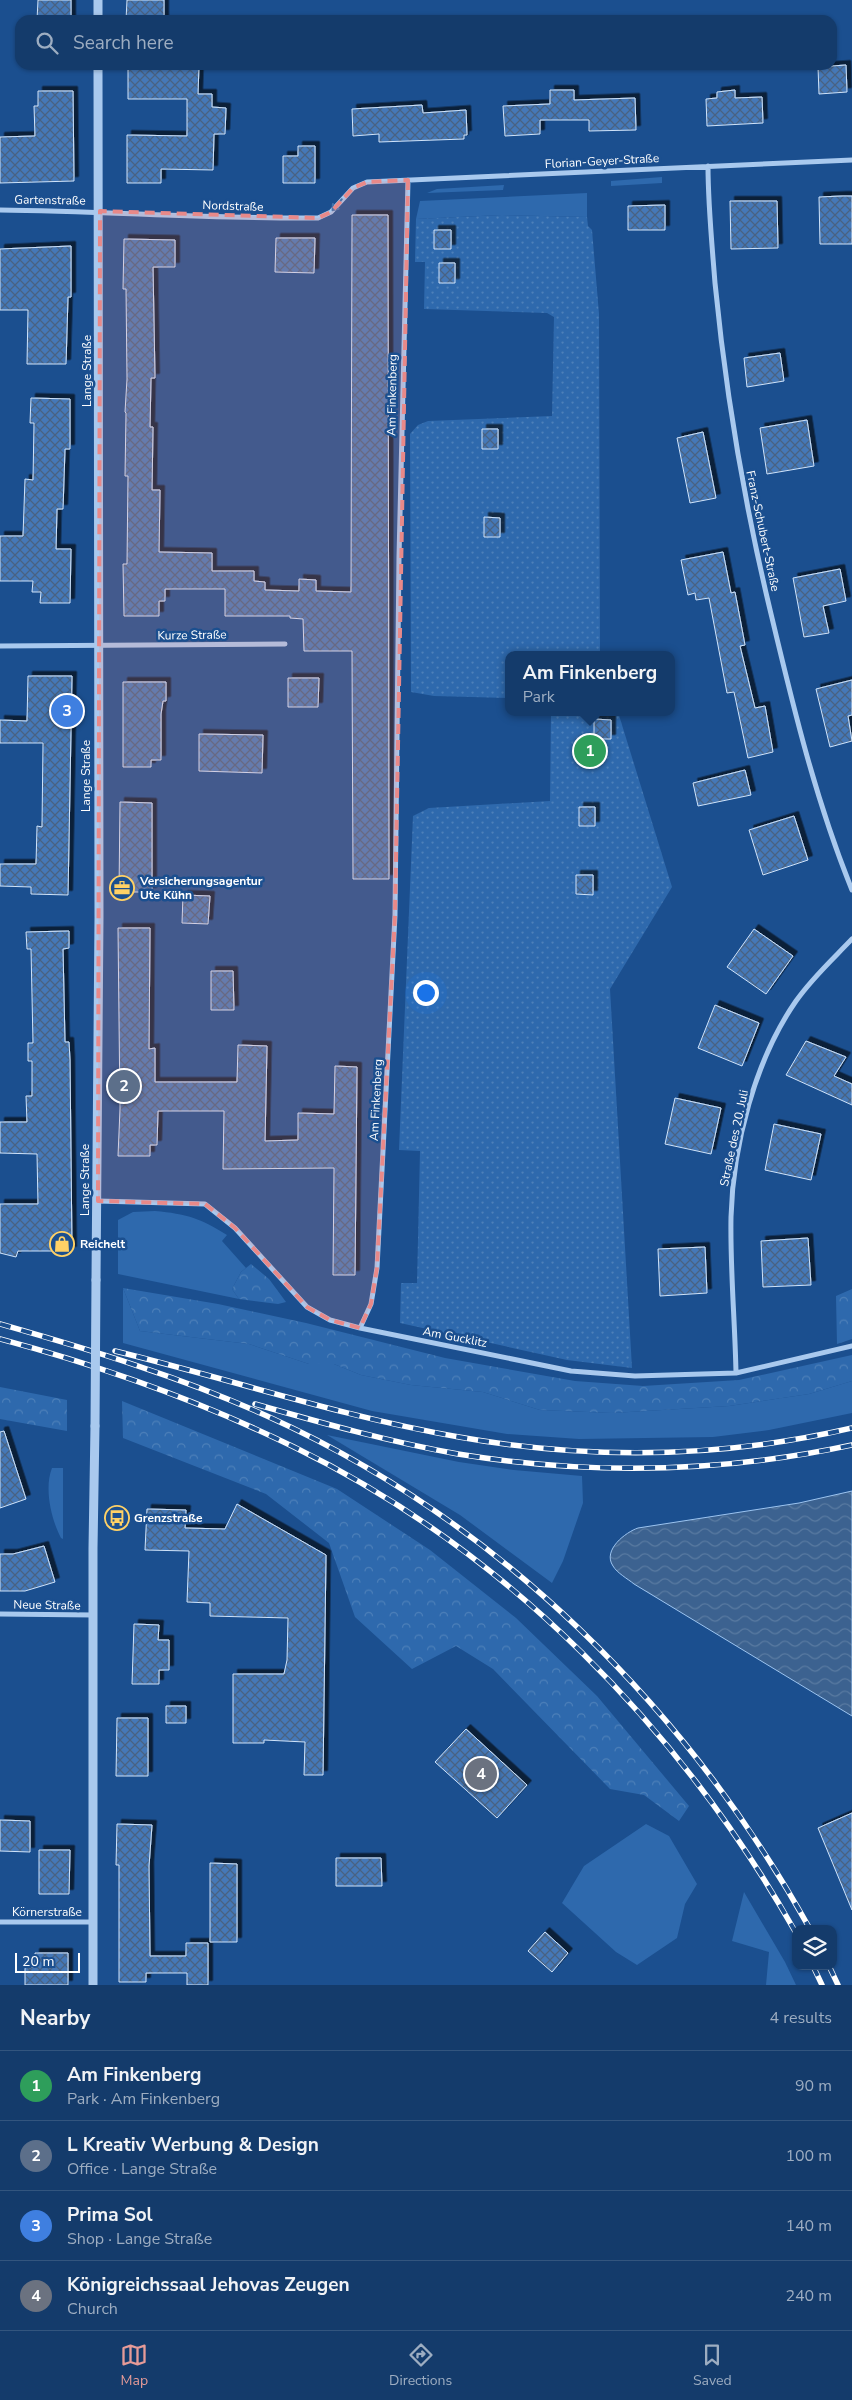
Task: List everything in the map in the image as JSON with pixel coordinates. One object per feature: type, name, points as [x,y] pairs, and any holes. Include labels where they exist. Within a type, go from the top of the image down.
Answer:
[{"type":"street","points":[[98,0],[98,15]]},
{"type":"street","name":"Lange Straße","points":[[93,1615],[98,1201],[100,211],[98,70]]},
{"type":"street","name":"Florian-Geyer-Straße","points":[[354,188],[368,182],[852,160]]},
{"type":"street","name":"Franz-Schubert-Straße","points":[[708,166],[723,368],[751,530],[799,735],[815,787],[852,890]]},
{"type":"street","name":"Am Finkenberg","points":[[360,1328],[370,1304],[377,1268],[394,925],[408,180]]},
{"type":"street","name":"Nordstraße","points":[[100,211],[116,215],[164,214],[318,218],[331,212],[354,188]]},
{"type":"street","name":"Gartenstraße","points":[[0,210],[100,211]]},
{"type":"street","name":"Kurze Straße","points":[[0,646],[285,644]]},
{"type":"street","name":"Straße des 20. Juli","points":[[736,1373],[731,1215],[736,1168],[747,1113],[759,1072],[784,1020],[818,974],[852,939]]},
{"type":"street","name":"Am Gucklitz","points":[[98,1201],[205,1204],[235,1228],[307,1307],[330,1320],[360,1328],[589,1373],[634,1376],[736,1373],[852,1346]]},
{"type":"street","name":"Neue Straße","points":[[0,1614],[93,1615]]},
{"type":"street","points":[[93,1615],[94,1985]]},
{"type":"street","name":"Körnerstraße","points":[[0,1922],[94,1922]]},
{"type":"highlighted area","points":[[408,180],[395,915],[377,1268],[371,1304],[360,1328],[330,1320],[307,1307],[235,1228],[205,1204],[98,1201],[100,211],[318,218],[331,212],[353,188],[367,182]]},
{"type":"green space","points":[[662,177],[662,183],[611,186],[611,181]]},
{"type":"green space","points":[[504,185],[503,190],[427,193],[437,189]]},
{"type":"green space","points":[[587,193],[587,217],[502,215],[416,219],[420,201]]},
{"type":"green space","points":[[502,215],[587,217],[588,226],[592,230],[599,314],[600,651],[505,651],[505,698],[434,696],[411,692],[410,434],[418,425],[428,421],[552,416],[554,317],[547,313],[424,309],[425,262],[415,262],[416,219]]},
{"type":"green space","points":[[551,716],[619,716],[672,887],[610,989],[632,1368],[567,1360],[400,1323],[401,1283],[417,1283],[420,1151],[399,1150],[413,816],[429,808],[550,801]]},
{"type":"green space","points":[[155,1211],[193,1218],[209,1224],[227,1235],[222,1241],[246,1268],[241,1272],[232,1289],[239,1299],[118,1274],[118,1220],[133,1212]]},
{"type":"green space","points":[[251,1264],[269,1279],[286,1302],[278,1304],[239,1299],[232,1289],[241,1272]]},
{"type":"green space","points":[[123,1288],[140,1331],[249,1344],[309,1364],[334,1364],[361,1375],[411,1385],[483,1392],[540,1410],[612,1413],[729,1406],[809,1394],[852,1381],[852,1413],[769,1430],[713,1437],[579,1439],[507,1434],[372,1411],[123,1343]]},
{"type":"green space","points":[[123,1288],[218,1304],[306,1323],[445,1358],[575,1381],[643,1386],[739,1380],[852,1355],[852,1381],[809,1394],[729,1406],[612,1413],[540,1410],[483,1392],[411,1385],[361,1375],[334,1364],[309,1364],[249,1344],[140,1331]]},
{"type":"green space","points":[[852,1289],[852,1339],[837,1344],[836,1296]]},
{"type":"green space","points":[[0,1387],[67,1400],[67,1431],[0,1419]]},
{"type":"green space","points":[[122,1401],[337,1489],[430,1550],[516,1618],[597,1696],[689,1806],[679,1821],[644,1795],[610,1789],[493,1669],[456,1646],[412,1669],[355,1617],[329,1543],[266,1494],[123,1438]]},
{"type":"green space","points":[[327,1435],[459,1462],[514,1470],[582,1476],[583,1503],[563,1561],[552,1583],[460,1515]]},
{"type":"green space","points":[[52,1468],[63,1468],[63,1539],[54,1522],[50,1503],[49,1485]]},
{"type":"green space","points":[[646,1824],[669,1836],[697,1884],[685,1904],[677,1938],[637,1965],[616,1952],[562,1903],[584,1866]]},
{"type":"green space","points":[[744,1892],[785,1962],[796,1985],[766,1985],[769,1952],[732,1941]]},
{"type":"water","points":[[852,1491],[852,1716],[634,1584],[617,1571],[610,1560],[613,1548],[617,1542],[627,1533],[638,1528],[799,1503]]},
{"type":"building","points":[[38,0],[71,0],[71,15],[37,15]]},
{"type":"building","points":[[127,0],[164,0],[164,15],[126,15]]},
{"type":"building","points":[[846,65],[847,92],[819,94],[818,70],[837,70],[837,66]]},
{"type":"building","points":[[128,70],[199,70],[198,94],[212,94],[212,107],[226,108],[225,134],[214,134],[213,170],[161,169],[161,183],[127,183],[127,135],[187,136],[187,99],[128,99]]},
{"type":"building","points":[[550,90],[574,90],[574,100],[635,98],[636,130],[589,131],[589,120],[540,120],[540,134],[505,136],[503,106],[550,104]]},
{"type":"building","points":[[735,90],[735,98],[762,97],[763,123],[707,126],[706,99],[717,98],[717,92]]},
{"type":"building","points":[[38,91],[73,91],[74,181],[0,183],[0,137],[35,136],[34,106],[38,106]]},
{"type":"building","points":[[422,105],[423,113],[466,110],[467,135],[464,135],[464,139],[379,142],[379,134],[353,136],[352,109]]},
{"type":"building","points":[[298,146],[315,146],[315,183],[283,183],[283,156],[298,156]]},
{"type":"building","points":[[852,196],[852,244],[820,244],[819,197]]},
{"type":"building","points":[[730,201],[777,201],[778,248],[731,249]]},
{"type":"building","points":[[665,205],[665,230],[628,230],[628,206]]},
{"type":"building","points":[[352,215],[388,215],[389,879],[353,879],[352,651],[304,651],[303,619],[290,618],[290,616],[225,616],[225,589],[165,589],[165,601],[159,601],[159,616],[124,616],[123,564],[127,564],[128,476],[125,476],[127,379],[126,289],[123,289],[124,239],[175,240],[175,267],[153,267],[155,378],[151,378],[150,427],[153,427],[152,490],[160,490],[159,552],[212,553],[212,571],[254,571],[254,581],[265,582],[265,590],[299,591],[299,579],[316,580],[316,591],[351,592]]},
{"type":"building","points":[[434,230],[451,230],[451,249],[434,249]]},
{"type":"building","points":[[276,238],[315,238],[314,273],[275,272]]},
{"type":"building","points":[[71,246],[71,297],[68,297],[66,364],[27,364],[28,310],[0,310],[0,249]]},
{"type":"building","points":[[439,263],[455,263],[455,283],[439,283]]},
{"type":"building","points":[[780,353],[784,381],[747,387],[744,358]]},
{"type":"building","points":[[31,398],[70,399],[70,449],[65,449],[63,509],[57,509],[56,549],[71,549],[70,603],[40,603],[41,592],[32,592],[33,581],[0,581],[0,536],[23,536],[25,479],[33,480],[34,423],[30,423]]},
{"type":"building","points":[[807,420],[814,466],[767,474],[760,428]]},
{"type":"building","points":[[482,429],[498,429],[498,449],[482,449]]},
{"type":"building","points":[[703,432],[716,498],[690,503],[677,438]]},
{"type":"building","points":[[484,517],[500,518],[500,537],[484,537]]},
{"type":"building","points":[[723,552],[731,593],[735,592],[745,645],[740,646],[755,708],[765,706],[773,752],[748,758],[734,692],[727,693],[709,598],[696,600],[695,593],[688,595],[681,560]]},
{"type":"building","points":[[840,569],[846,601],[823,606],[829,633],[804,637],[793,578]]},
{"type":"building","points":[[28,676],[72,676],[68,895],[31,894],[31,887],[0,886],[0,864],[36,864],[37,826],[42,827],[43,743],[0,743],[0,720],[27,721]]},
{"type":"building","points":[[288,678],[319,678],[318,707],[288,707]]},
{"type":"building","points":[[852,680],[852,715],[848,716],[852,741],[830,747],[816,689]]},
{"type":"building","points":[[123,682],[166,682],[166,701],[163,701],[161,714],[161,760],[151,760],[151,767],[123,767]]},
{"type":"building","points":[[594,719],[611,720],[611,739],[594,739]]},
{"type":"building","points":[[199,734],[263,735],[262,773],[199,771]]},
{"type":"building","points":[[745,770],[751,795],[698,806],[693,783]]},
{"type":"building","points":[[120,802],[152,803],[152,892],[119,892]]},
{"type":"building","points":[[579,807],[595,807],[595,826],[579,826]]},
{"type":"building","points":[[794,816],[808,860],[763,875],[749,830]]},
{"type":"building","points":[[576,875],[593,875],[593,895],[576,894]]},
{"type":"building","points":[[183,895],[210,896],[208,924],[182,923]]},
{"type":"building","points":[[118,928],[150,928],[149,1049],[155,1048],[155,1082],[237,1082],[238,1045],[267,1046],[265,1141],[298,1140],[298,1113],[334,1114],[335,1066],[357,1067],[355,1275],[333,1275],[334,1168],[223,1169],[224,1111],[158,1111],[157,1145],[150,1145],[150,1156],[118,1156],[120,1109]]},
{"type":"building","points":[[754,929],[793,956],[766,994],[727,967]]},
{"type":"building","points":[[69,931],[69,948],[63,949],[65,1042],[69,1042],[70,1060],[72,1251],[18,1251],[16,1257],[0,1253],[0,1204],[38,1204],[37,1154],[0,1153],[0,1122],[27,1122],[26,1096],[32,1096],[32,1061],[28,1061],[28,1043],[33,1043],[31,949],[27,949],[26,932]]},
{"type":"building","points":[[211,971],[233,971],[234,1010],[211,1010]]},
{"type":"building","points":[[715,1005],[759,1023],[742,1066],[698,1048]]},
{"type":"building","points":[[806,1041],[846,1057],[834,1076],[852,1084],[852,1105],[786,1075]]},
{"type":"building","points":[[675,1098],[721,1108],[711,1154],[665,1144]]},
{"type":"building","points":[[774,1124],[821,1134],[811,1180],[765,1170]]},
{"type":"building","points":[[808,1238],[811,1285],[763,1287],[761,1241]]},
{"type":"building","points":[[705,1247],[707,1293],[660,1296],[658,1249]]},
{"type":"building","points":[[4,1431],[26,1499],[0,1508],[0,1432]]},
{"type":"building","points":[[237,1504],[326,1555],[323,1775],[304,1775],[305,1742],[264,1740],[264,1743],[233,1743],[233,1674],[284,1674],[287,1660],[288,1618],[210,1616],[210,1603],[187,1602],[189,1551],[145,1550],[147,1509],[186,1510],[185,1528],[225,1529]]},
{"type":"building","points":[[44,1546],[55,1582],[25,1591],[0,1591],[0,1554],[13,1554]]},
{"type":"building","points":[[134,1624],[159,1625],[158,1640],[169,1640],[169,1670],[159,1670],[159,1684],[132,1684]]},
{"type":"building","points":[[166,1706],[186,1706],[186,1723],[166,1723]]},
{"type":"building","points":[[117,1718],[148,1718],[148,1776],[116,1776]]},
{"type":"building","points":[[466,1729],[527,1785],[497,1818],[435,1762]]},
{"type":"building","points":[[852,1813],[852,1910],[818,1828]]},
{"type":"building","points":[[0,1820],[30,1821],[30,1852],[0,1851]]},
{"type":"building","points":[[117,1824],[152,1825],[149,1866],[150,1956],[186,1956],[186,1943],[208,1943],[208,1985],[187,1985],[187,1973],[146,1973],[146,1982],[119,1982],[119,1865],[116,1865]]},
{"type":"building","points":[[39,1850],[70,1850],[69,1894],[39,1894]]},
{"type":"building","points":[[336,1858],[381,1858],[382,1886],[336,1886]]},
{"type":"building","points":[[210,1863],[237,1864],[237,1942],[210,1942]]},
{"type":"building","points":[[545,1932],[568,1953],[552,1972],[528,1951]]},
{"type":"building","points":[[35,1953],[68,1953],[68,1985],[25,1985],[25,1967],[35,1967]]},
{"type":"railway","points":[[0,1324],[135,1365],[235,1402],[352,1459],[432,1509],[508,1566],[579,1629],[645,1697],[706,1770],[761,1848],[808,1925]]},
{"type":"railway","points":[[0,1339],[113,1373],[259,1430],[372,1489],[446,1538],[516,1592],[581,1652],[642,1717],[699,1785],[750,1858],[792,1926]]},
{"type":"railway","points":[[115,1351],[416,1429],[459,1437],[557,1450],[606,1452],[705,1450],[803,1438],[852,1428]]},
{"type":"railway","points":[[255,1404],[407,1444],[507,1461],[556,1465],[606,1468],[704,1466],[754,1461],[852,1445]]},
{"type":"railway","points":[[815,1970],[822,1985]]},
{"type":"railway","points":[[831,1970],[838,1985]]},
{"type":"place","name":"Prima Sol","points":[[67,711]]},
{"type":"place","name":"Am Finkenberg","points":[[590,751]]},
{"type":"place","name":"Versicherungsagentur Ute Kühn","points":[[122,888]]},
{"type":"place","name":"L Kreativ Werbung & Design","points":[[124,1086]]},
{"type":"place","name":"Reichelt","points":[[62,1244]]},
{"type":"place","name":"Grenzstraße","points":[[117,1518]]},
{"type":"place","name":"Königreichssaal Jehovas Zeugen","points":[[481,1774]]}]
